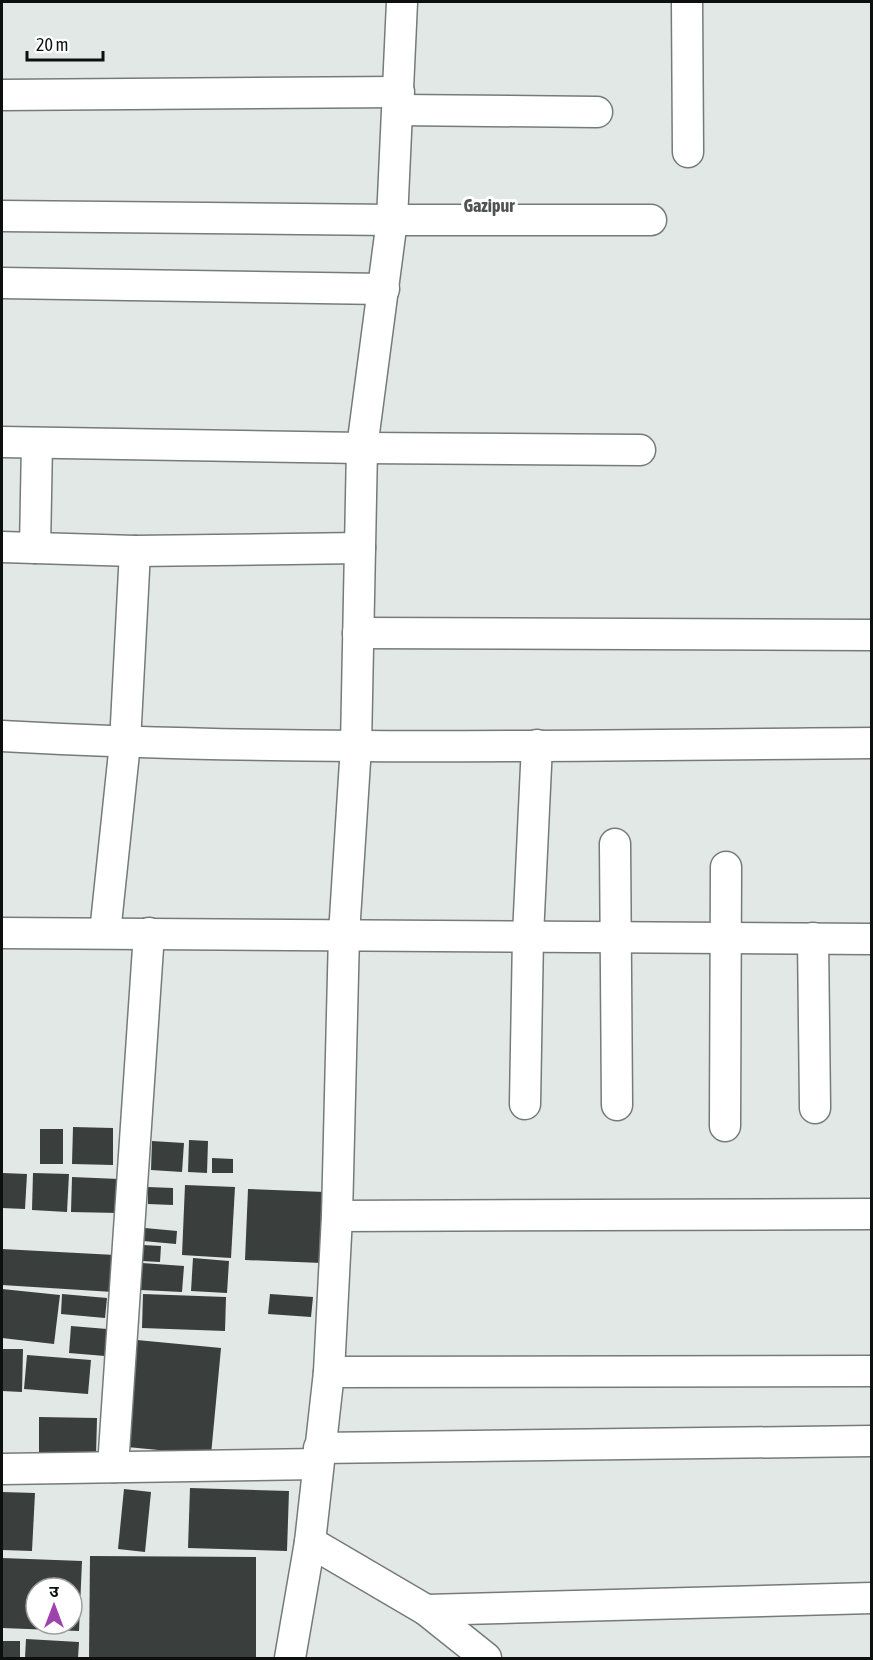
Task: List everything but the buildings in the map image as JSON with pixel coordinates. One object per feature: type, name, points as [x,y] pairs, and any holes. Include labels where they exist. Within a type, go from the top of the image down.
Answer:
[{"type":"street","points":[[290,1659],[310,1542],[329,1372],[337,1215],[344,934],[356,746],[362,448],[392,220],[402,2]]},
{"type":"street","points":[[687,2],[688,152]]},
{"type":"street","points":[[2,95],[398,101],[597,112]]},
{"type":"street","points":[[2,216],[651,220]]},
{"type":"street","points":[[2,283],[384,289]]},
{"type":"street","points":[[2,442],[640,450]]},
{"type":"street","points":[[35,548],[37,443]]},
{"type":"street","points":[[2,547],[135,551],[360,548]]},
{"type":"street","points":[[105,933],[125,742],[135,551]]},
{"type":"street","points":[[358,633],[872,635]]},
{"type":"street","points":[[2,736],[125,742],[356,746],[872,743]]},
{"type":"street","points":[[525,1104],[528,936],[537,745]]},
{"type":"street","points":[[615,844],[617,1105]]},
{"type":"street","points":[[724,1126],[726,867]]},
{"type":"street","points":[[2,933],[872,939]]},
{"type":"street","points":[[113,1467],[149,933]]},
{"type":"street","points":[[813,938],[815,1108]]},
{"type":"street","points":[[337,1215],[872,1214]]},
{"type":"street","points":[[329,1372],[872,1371]]},
{"type":"street","points":[[2,1469],[113,1467],[319,1456],[872,1441]]},
{"type":"street","points":[[310,1542],[426,1610],[486,1659]]},
{"type":"street","points":[[426,1610],[872,1598]]},
{"type":"district","name":"Gazipur","points":[[489,205]]}]
